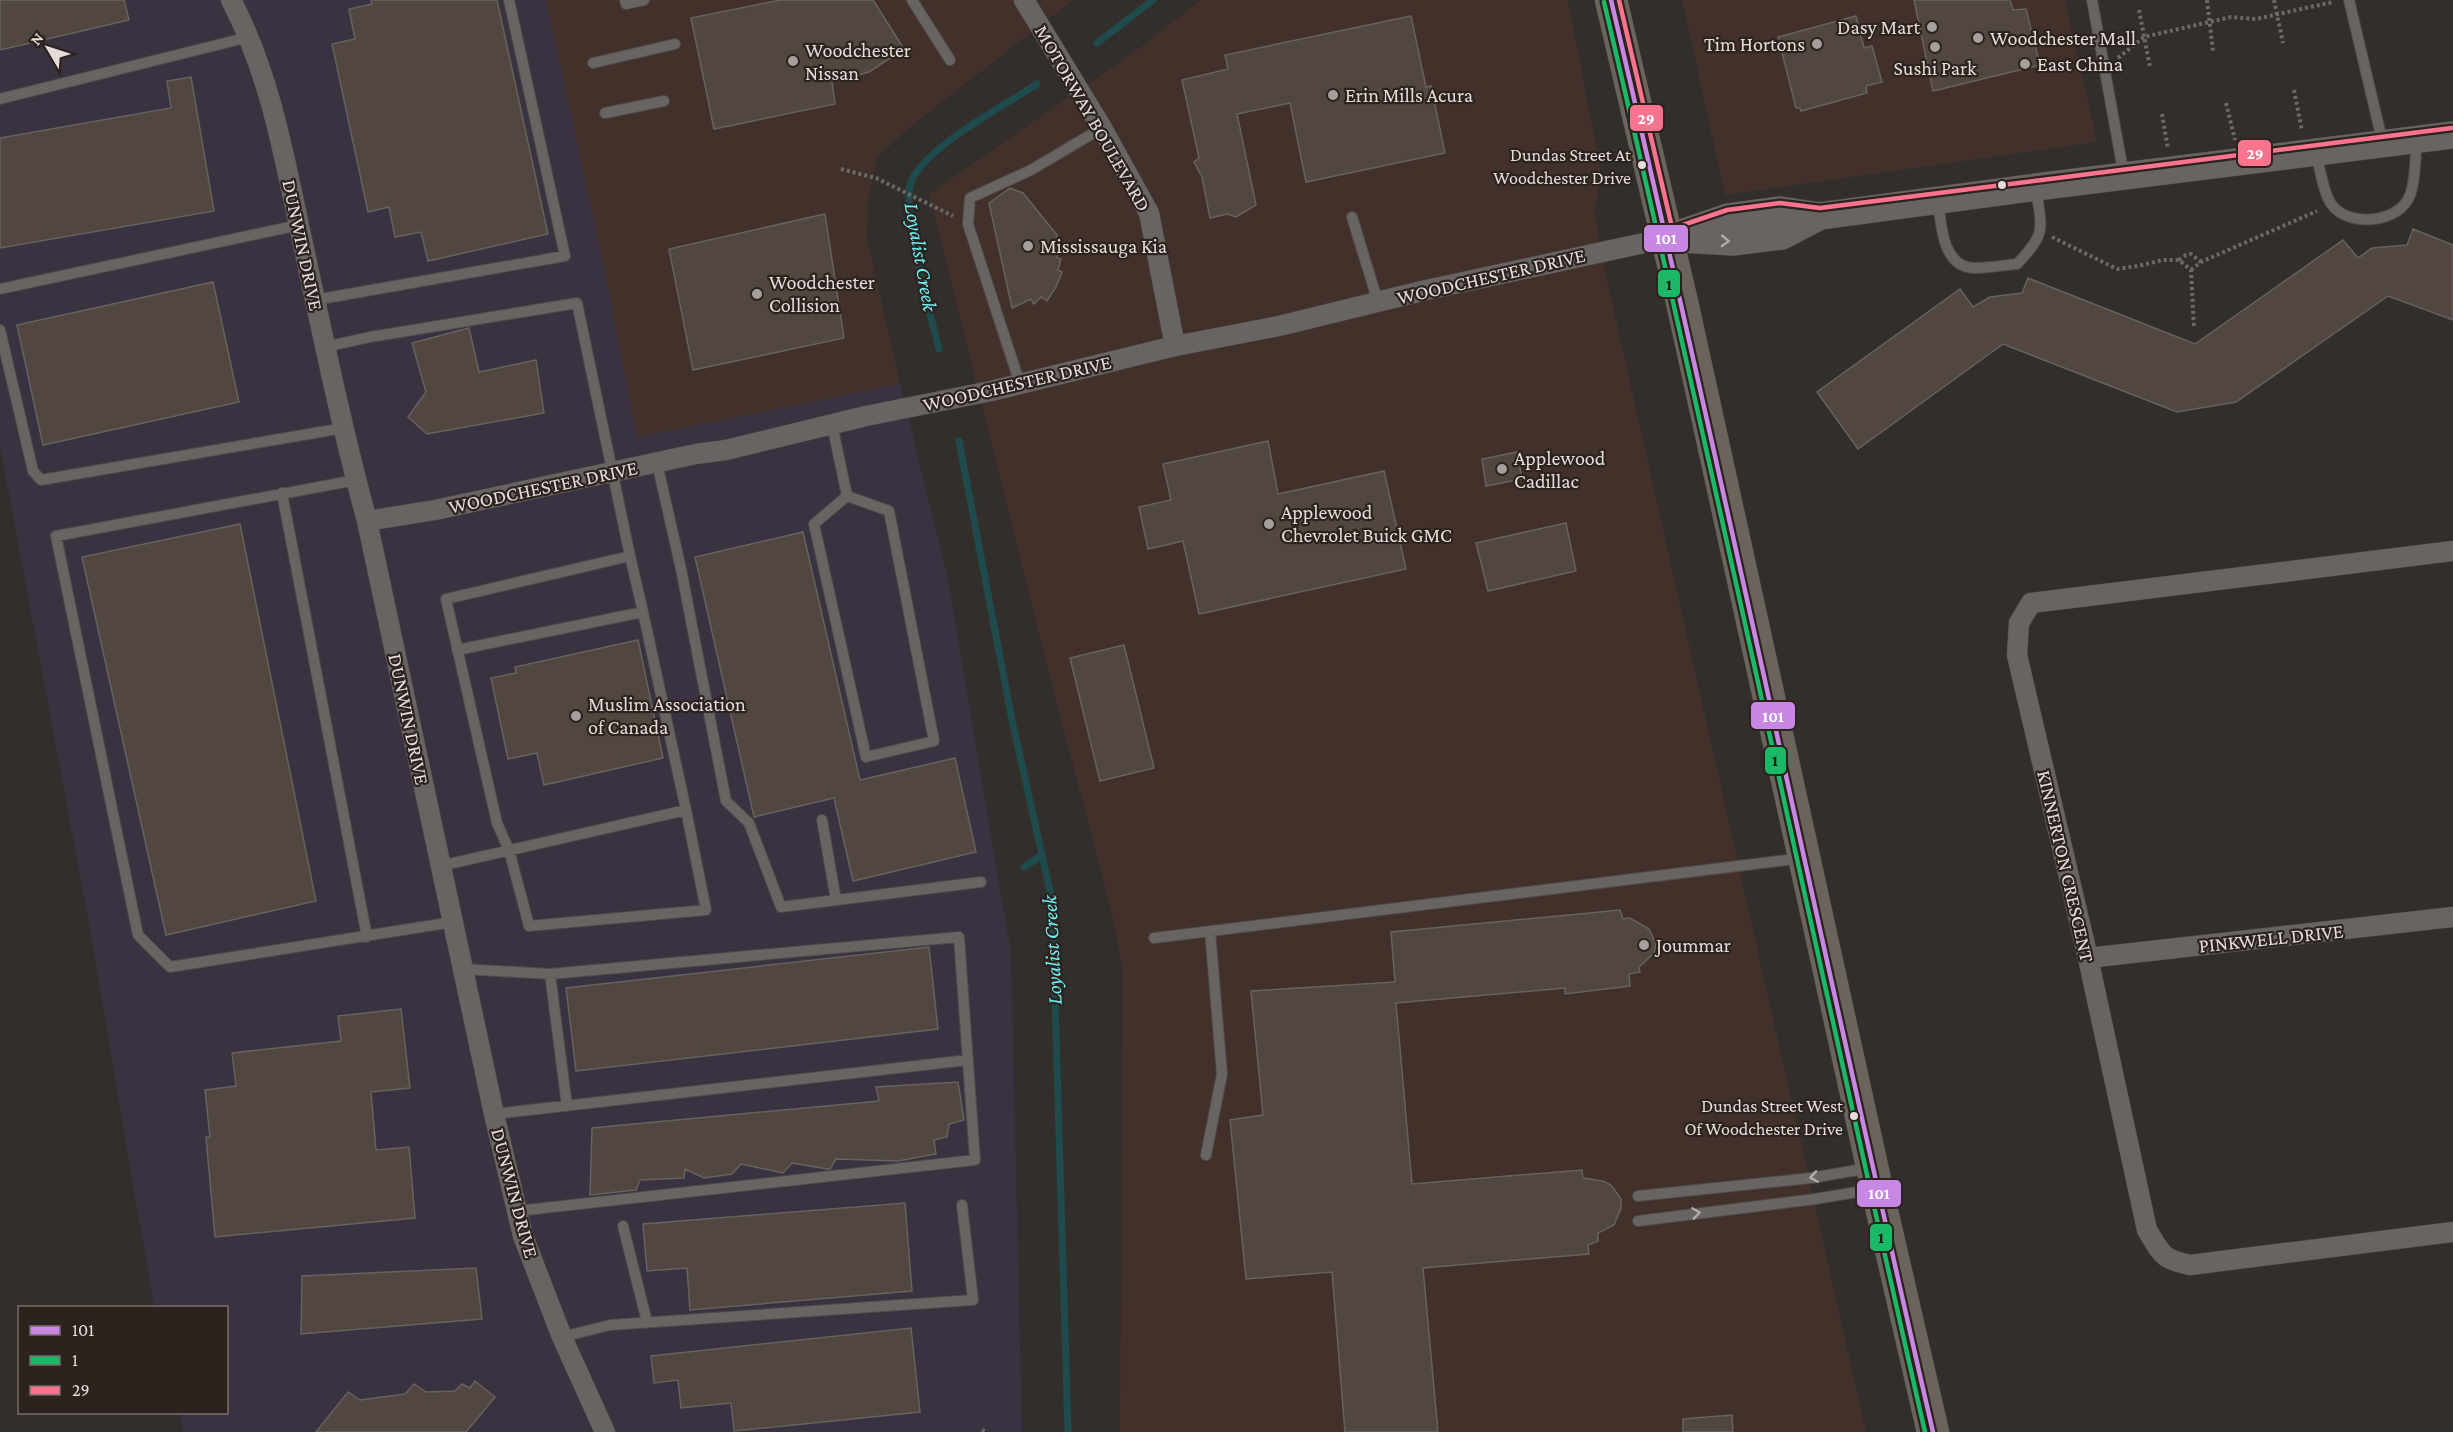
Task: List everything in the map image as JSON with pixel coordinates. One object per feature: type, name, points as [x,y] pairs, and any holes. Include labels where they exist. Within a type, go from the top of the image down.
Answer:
[{"type":"main road","points":[[1611,0],[1667,238],[1874,1178],[1933,1432]]},
{"type":"street","name":"DUNWIN DRIVE","points":[[231,0],[249,37],[274,107],[325,347],[367,522],[494,1114],[523,1236],[562,1337],[605,1432]]},
{"type":"street","name":"MOTORWAY BOULEVARD","points":[[1024,0],[1102,128],[1149,213],[1174,346]]},
{"type":"street","name":"WOODCHESTER DRIVE","points":[[367,522],[435,510],[696,454],[726,450],[832,424],[1020,384],[1174,346],[1280,326],[1667,238],[1728,217],[1780,210],[1820,216],[2453,135]]},
{"type":"street","name":"KINNERTON CRESCENT","points":[[2453,551],[2031,603],[2019,623],[2017,656],[2088,958],[2147,1230],[2169,1260],[2190,1265],[2453,1232]]},
{"type":"street","name":"PINKWELL DRIVE","points":[[2088,958],[2453,917]]},
{"type":"lane","points":[[315,300],[565,256],[509,0]]},
{"type":"lane","points":[[625,0],[626,4],[644,0]]},
{"type":"lane","points":[[912,0],[950,60]]},
{"type":"lane","points":[[2092,0],[2124,176]]},
{"type":"lane","points":[[2349,0],[2383,144]]},
{"type":"lane","points":[[0,99],[249,37]]},
{"type":"lane","points":[[593,63],[675,44]]},
{"type":"lane","points":[[606,113],[664,101]]},
{"type":"lane","points":[[1020,384],[968,224],[970,198],[1031,170],[1102,128]]},
{"type":"lane","points":[[2311,153],[2331,205],[2342,214],[2369,221],[2397,212],[2410,196],[2417,140]]},
{"type":"lane","points":[[1937,200],[1942,232],[1948,251],[1955,259],[1972,268],[2017,264],[2036,244],[2041,232],[2036,187]]},
{"type":"lane","points":[[1352,217],[1378,302]]},
{"type":"lane","points":[[0,289],[299,225]]},
{"type":"lane","points":[[325,347],[370,337],[577,303],[706,910],[528,926],[509,850],[497,823],[446,599],[630,556]]},
{"type":"lane","points":[[0,330],[33,471],[41,480],[344,428]]},
{"type":"lane","points":[[832,424],[847,496]]},
{"type":"lane","points":[[657,463],[681,569],[726,801],[749,823],[781,907],[981,882]]},
{"type":"lane","points":[[356,480],[56,536],[138,935],[170,967],[453,922]]},
{"type":"lane","points":[[282,493],[367,937]]},
{"type":"lane","points":[[847,496],[889,512],[934,741],[866,757],[814,524],[847,496]]},
{"type":"lane","points":[[457,650],[643,612]]},
{"type":"lane","points":[[440,866],[686,810]]},
{"type":"lane","points":[[822,820],[836,900]]},
{"type":"lane","points":[[1155,938],[1803,858]]},
{"type":"lane","points":[[1206,1155],[1222,1074],[1210,931]]},
{"type":"lane","points":[[463,969],[550,974],[959,938],[975,1160],[517,1211]]},
{"type":"lane","points":[[550,974],[567,1106]]},
{"type":"lane","points":[[494,1114],[968,1060]]},
{"type":"lane","points":[[1638,1196],[1810,1178],[1874,1178]]},
{"type":"lane","points":[[1638,1221],[1815,1199],[1874,1178]]},
{"type":"lane","points":[[562,1337],[610,1325],[973,1300],[962,1205]]},
{"type":"lane","points":[[623,1226],[647,1322]]},
{"type":"path","points":[[2207,0],[2213,51]]},
{"type":"path","points":[[2274,0],[2283,43]]},
{"type":"path","points":[[2105,67],[2144,37],[2231,17],[2256,19],[2341,0]]},
{"type":"path","points":[[2139,10],[2150,67]]},
{"type":"path","points":[[2294,90],[2311,153]]},
{"type":"path","points":[[2226,103],[2241,162]]},
{"type":"path","points":[[2162,114],[2172,170]]},
{"type":"path","points":[[840,169],[876,178],[968,224]]},
{"type":"path","points":[[2190,270],[2201,262],[2331,205]]},
{"type":"path","points":[[2041,232],[2117,269],[2138,267],[2163,260],[2179,260],[2191,254],[2201,262]]},
{"type":"path","points":[[2179,260],[2190,270],[2194,328]]},
{"type":"shaded area","points":[[0,0],[546,0],[605,272],[637,437],[900,384],[948,579],[1011,953],[1022,1432],[184,1432],[179,1414],[228,1414],[228,1306],[154,1306],[88,918],[0,446]]},
{"type":"shaded area","points":[[546,0],[1073,0],[911,126],[877,158],[868,200],[867,238],[900,384],[637,437],[605,272]]},
{"type":"shaded area","points":[[1200,0],[1568,0],[1601,173],[1594,212],[1607,280],[1866,1432],[1120,1432],[1123,973],[1111,909],[1045,659],[929,194],[1141,47]]},
{"type":"shaded area","points":[[1682,0],[2065,0],[2097,142],[1725,195]]},
{"type":"building","points":[[0,0],[124,0],[129,20],[0,50]]},
{"type":"building","points":[[371,0],[497,0],[548,234],[428,261],[421,232],[395,237],[389,207],[368,212],[332,44],[355,39],[349,9],[372,4]]},
{"type":"building","name":"Woodchester Nissan","points":[[780,0],[873,0],[904,49],[869,72],[832,82],[835,104],[714,129],[691,18]]},
{"type":"building","name":"Woodchester Mall","points":[[1914,0],[2010,0],[2013,10],[2026,9],[2040,65],[1933,91]]},
{"type":"building","name":"Erin Mills Acura","points":[[1411,16],[1426,87],[1431,86],[1445,153],[1306,182],[1290,103],[1237,114],[1256,205],[1236,217],[1227,214],[1210,218],[1202,177],[1194,162],[1199,158],[1182,80],[1228,69],[1225,55]]},
{"type":"building","points":[[1856,16],[1864,48],[1872,46],[1882,82],[1866,86],[1867,93],[1801,111],[1800,108],[1796,108],[1778,37]]},
{"type":"building","points":[[191,77],[214,211],[0,248],[0,138],[171,108],[167,81]]},
{"type":"building","name":"Mississauga Kia","points":[[1010,188],[1023,193],[1057,235],[1057,258],[1061,259],[1058,270],[1062,272],[1047,301],[1041,297],[1034,304],[1031,299],[1012,308],[989,203]]},
{"type":"building","name":"Woodchester Collision","points":[[825,214],[844,338],[693,370],[669,249]]},
{"type":"building","points":[[2413,229],[2453,245],[2453,320],[2388,296],[2236,402],[2177,412],[2003,344],[1858,449],[1817,392],[1960,289],[1973,307],[1990,297],[2022,293],[2028,278],[2195,344],[2343,240],[2358,258],[2372,248],[2407,245]]},
{"type":"building","points":[[213,282],[239,402],[43,445],[17,325]]},
{"type":"building","points":[[469,328],[479,372],[536,360],[544,413],[427,434],[408,417],[426,392],[412,343]]},
{"type":"building","name":"Applewood Chevrolet Buick GMC","points":[[1268,441],[1278,494],[1384,471],[1406,569],[1199,614],[1183,541],[1148,549],[1139,507],[1171,500],[1163,464]]},
{"type":"building","name":"Applewood Cadillac","points":[[1517,452],[1522,479],[1486,486],[1482,459]]},
{"type":"building","points":[[1566,523],[1576,571],[1488,591],[1476,543]]},
{"type":"building","points":[[240,524],[316,901],[166,935],[82,557]]},
{"type":"building","points":[[803,532],[860,780],[955,758],[976,852],[853,881],[834,798],[754,817],[695,557]]},
{"type":"building","name":"Muslim Association of Canada","points":[[638,640],[663,758],[544,785],[537,753],[508,759],[491,678],[516,673],[515,667]]},
{"type":"building","points":[[1124,645],[1154,768],[1100,781],[1070,658]]},
{"type":"building","points":[[1620,910],[1623,919],[1630,918],[1649,929],[1656,944],[1654,953],[1639,967],[1640,972],[1629,974],[1630,986],[1565,994],[1565,988],[1396,1003],[1412,1184],[1582,1170],[1583,1178],[1603,1181],[1611,1185],[1621,1199],[1621,1208],[1614,1225],[1598,1233],[1598,1241],[1588,1245],[1589,1254],[1423,1268],[1438,1432],[1345,1432],[1332,1272],[1246,1279],[1230,1120],[1263,1115],[1251,991],[1395,982],[1391,932]]},
{"type":"building","points":[[929,947],[938,1029],[576,1071],[566,988]]},
{"type":"building","points":[[401,1009],[410,1088],[371,1092],[376,1150],[409,1147],[415,1218],[215,1237],[206,1137],[210,1137],[205,1090],[236,1086],[232,1053],[341,1041],[338,1016]]},
{"type":"building","points":[[958,1082],[964,1120],[949,1124],[947,1137],[934,1140],[936,1154],[898,1161],[836,1159],[830,1169],[792,1163],[783,1173],[741,1164],[732,1174],[704,1178],[685,1169],[684,1178],[640,1180],[636,1190],[590,1195],[592,1128],[879,1101],[876,1087]]},
{"type":"building","points":[[905,1203],[912,1291],[690,1310],[687,1268],[647,1271],[643,1224]]},
{"type":"building","points":[[476,1268],[482,1319],[301,1334],[302,1276]]},
{"type":"building","points":[[911,1328],[920,1412],[734,1431],[731,1403],[681,1408],[678,1380],[654,1383],[651,1356]]},
{"type":"building","points":[[475,1381],[495,1397],[466,1432],[316,1432],[348,1392],[360,1400],[405,1394],[414,1384],[426,1392],[455,1391],[462,1384],[470,1388]]},
{"type":"building","points":[[1732,1415],[1733,1432],[1683,1432],[1683,1419]]},
{"type":"waterway","name":"Loyalist Creek","points":[[1097,43],[1153,0]]},
{"type":"waterway","name":"Loyalist Creek","points":[[939,349],[913,238],[909,195],[911,182],[919,169],[949,141],[1037,84]]},
{"type":"waterway","name":"Loyalist Creek","points":[[959,441],[1012,720],[1052,900],[1068,1432]]},
{"type":"waterway","points":[[1024,867],[1042,855]]},
{"type":"transit line","name":"101","points":[[1611,0],[1933,1432]]},
{"type":"transit line","name":"29","points":[[1619,0],[1674,236]]},
{"type":"transit line","name":"1","points":[[1604,2],[1686,359],[1925,1432]]},
{"type":"transit line","name":"29","points":[[1665,231],[1727,210],[1780,203],[1820,208],[2452,128]]},
{"type":"place","name":"Dasy Mart","points":[[1932,27]]},
{"type":"place","name":"Woodchester Mall","points":[[1978,38]]},
{"type":"place","name":"Tim Hortons","points":[[1817,44]]},
{"type":"place","name":"Sushi Park","points":[[1935,47]]},
{"type":"place","name":"Woodchester Nissan","points":[[793,61]]},
{"type":"place","name":"East China","points":[[2025,64]]},
{"type":"place","name":"Erin Mills Acura","points":[[1333,95]]},
{"type":"place","name":"Dundas Street At Woodchester Drive","points":[[1642,165]]},
{"type":"place","name":"Mississauga Kia","points":[[1028,246]]},
{"type":"place","name":"Woodchester Collision","points":[[757,294]]},
{"type":"place","name":"Applewood Cadillac","points":[[1502,469]]},
{"type":"place","name":"Applewood Chevrolet Buick GMC","points":[[1269,524]]},
{"type":"place","name":"Muslim Association of Canada","points":[[576,716]]},
{"type":"place","name":"Joummar","points":[[1644,945]]},
{"type":"place","name":"Dundas Street West Of Woodchester Drive","points":[[1854,1116]]}]
